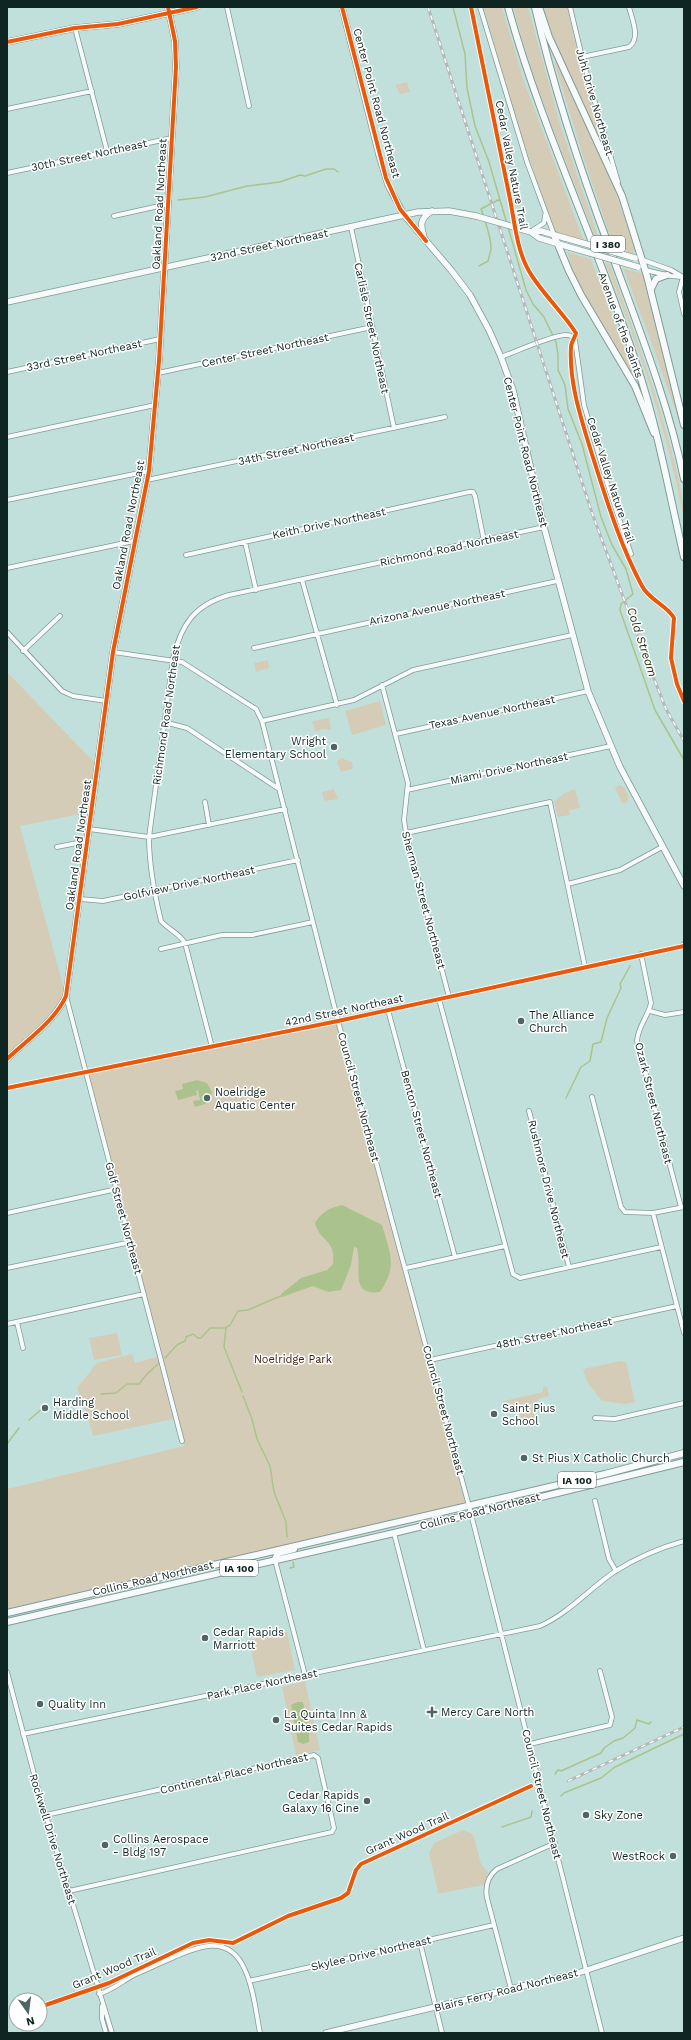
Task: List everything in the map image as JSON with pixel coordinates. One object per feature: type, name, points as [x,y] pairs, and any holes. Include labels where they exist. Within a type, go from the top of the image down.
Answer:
[{"type":"highway","name":"Avenue of the Saints","points":[[508,7],[532,86],[637,364],[663,457],[684,557]]},
{"type":"highway","name":"Avenue of the Saints","points":[[535,7],[568,130],[658,379],[672,425],[684,479]]},
{"type":"highway","points":[[539,7],[549,37],[622,196],[643,260],[684,426]]},
{"type":"highway","points":[[554,235],[581,295],[635,386],[663,457]]},
{"type":"highway","points":[[651,292],[654,281],[667,275]]},
{"type":"highway","name":"Collins Road Northeast","points":[[7,1613],[345,1533],[469,1506],[684,1453]]},
{"type":"highway","name":"Collins Road Northeast","points":[[7,1622],[394,1532],[684,1462]]},
{"type":"highway","name":"Collins Road Northeast","points":[[275,1559],[278,1553],[331,1540],[345,1533]]},
{"type":"main road","points":[[7,42],[75,28],[118,24],[168,10],[196,7]]},
{"type":"main road","name":"Center Point Road Northeast","points":[[342,7],[382,166],[391,190],[404,215],[470,295],[486,324],[501,357],[517,407],[544,527],[588,691],[620,767],[684,886]]},
{"type":"main road","name":"Oakland Road Northeast","points":[[66,996],[113,652],[147,480],[155,405],[165,268],[176,52],[168,10]]},
{"type":"main road","points":[[426,241],[421,222],[424,217],[434,210]]},
{"type":"main road","name":"32nd Street Northeast","points":[[7,302],[404,215],[434,210],[458,212],[476,216],[531,232],[539,238],[645,270]]},
{"type":"main road","name":"32nd Street Northeast","points":[[531,232],[538,231],[554,235],[643,260]]},
{"type":"main road","points":[[7,1059],[51,1018],[62,1006],[66,996]]},
{"type":"main road","name":"Blairs Ferry Road Northeast","points":[[326,2033],[587,1970],[684,1938]]},
{"type":"street","points":[[227,7],[249,106]]},
{"type":"street","points":[[480,7],[507,102],[554,235]]},
{"type":"street","name":"Juhl Drive Northeast","points":[[570,7],[582,57],[622,196]]},
{"type":"street","points":[[582,57],[629,47],[633,44],[636,37],[629,7]]},
{"type":"street","points":[[75,28],[107,151]]},
{"type":"street","points":[[7,108],[92,91]]},
{"type":"street","name":"30th Street Northeast","points":[[7,173],[172,138]]},
{"type":"street","points":[[114,216],[168,204]]},
{"type":"street","points":[[531,232],[544,223],[544,209]]},
{"type":"street","name":"Carlisle Street Northeast","points":[[350,228],[394,428]]},
{"type":"street","name":"32nd Street Northeast","points":[[643,260],[671,270],[683,277]]},
{"type":"street","name":"32nd Street Northeast","points":[[645,270],[683,277]]},
{"type":"street","points":[[683,277],[679,292],[684,314]]},
{"type":"street","name":"Center Street Northeast","points":[[158,373],[372,327]]},
{"type":"street","points":[[501,357],[563,336],[572,337],[576,342],[584,405],[607,483],[631,554]]},
{"type":"street","name":"33rd Street Northeast","points":[[7,372],[160,339]]},
{"type":"street","points":[[7,437],[155,405]]},
{"type":"street","name":"34th Street Northeast","points":[[147,480],[446,417]]},
{"type":"street","points":[[7,500],[148,471]]},
{"type":"street","name":"Keith Drive Northeast","points":[[186,554],[473,492],[484,541]]},
{"type":"street","name":"Richmond Road Northeast","points":[[185,943],[180,935],[161,921],[150,870],[149,837],[172,659],[177,640],[183,627],[203,606],[223,596],[544,527]]},
{"type":"street","points":[[7,568],[134,541]]},
{"type":"street","points":[[245,542],[256,590]]},
{"type":"street","points":[[302,580],[337,705]]},
{"type":"street","name":"Arizona Avenue Northeast","points":[[254,648],[558,580]]},
{"type":"street","points":[[23,651],[60,616]]},
{"type":"street","points":[[7,632],[23,651],[62,691],[73,696],[106,701]]},
{"type":"street","points":[[113,652],[172,659],[192,667],[256,709],[262,721],[354,700],[413,670],[572,635]]},
{"type":"street","name":"Sherman Street Northeast","points":[[382,685],[408,783],[404,820],[406,833],[449,996]]},
{"type":"street","name":"Texas Avenue Northeast","points":[[396,734],[588,691]]},
{"type":"street","name":"Council Street Northeast","points":[[262,721],[338,1021],[471,1513],[602,2033]]},
{"type":"street","points":[[164,722],[186,728],[279,789]]},
{"type":"street","name":"Miami Drive Northeast","points":[[408,790],[611,746]]},
{"type":"street","points":[[205,802],[209,824]]},
{"type":"street","points":[[406,833],[550,802],[585,967]]},
{"type":"street","points":[[89,829],[149,837],[285,809]]},
{"type":"street","points":[[57,847],[87,841]]},
{"type":"street","points":[[568,884],[615,873],[662,847]]},
{"type":"street","name":"Golfview Drive Northeast","points":[[80,899],[103,901],[298,860]]},
{"type":"street","points":[[161,950],[222,935],[252,935],[313,922]]},
{"type":"street","points":[[185,943],[212,1047]]},
{"type":"street","name":"42nd Street Northeast","points":[[7,1088],[338,1021],[684,945]]},
{"type":"street","name":"Ozark Street Northeast","points":[[641,954],[651,994],[650,1011],[639,1030],[637,1041],[683,1207]]},
{"type":"street","name":"Golf Street Northeast","points":[[66,996],[182,1442]]},
{"type":"street","points":[[439,999],[513,1274],[520,1278],[661,1247]]},
{"type":"street","name":"Benton Street Northeast","points":[[388,1010],[455,1257]]},
{"type":"street","points":[[650,1011],[665,1015],[684,1012]]},
{"type":"street","points":[[592,1097],[622,1207],[625,1212],[653,1213],[683,1207]]},
{"type":"street","name":"Rushmore Drive Northeast","points":[[529,1111],[570,1267]]},
{"type":"street","points":[[7,1213],[117,1189]]},
{"type":"street","points":[[653,1213],[684,1333]]},
{"type":"street","points":[[7,1268],[131,1242]]},
{"type":"street","points":[[406,1268],[505,1246]]},
{"type":"street","points":[[7,1324],[144,1294]]},
{"type":"street","name":"48th Street Northeast","points":[[430,1360],[677,1306]]},
{"type":"street","points":[[17,1322],[23,1348]]},
{"type":"street","points":[[595,1418],[615,1419],[684,1403]]},
{"type":"street","points":[[594,1501],[609,1559],[616,1571]]},
{"type":"street","points":[[394,1532],[424,1650]]},
{"type":"street","name":"Park Place Northeast","points":[[23,1734],[540,1626],[555,1619],[616,1571],[650,1553],[684,1541]]},
{"type":"street","points":[[275,1559],[305,1675]]},
{"type":"street","points":[[530,1744],[610,1724],[612,1717],[600,1671]]},
{"type":"street","name":"Rockwell Drive Northeast","points":[[7,1672],[46,1815],[102,2006],[112,2033]]},
{"type":"street","name":"Continental Place Northeast","points":[[46,1815],[314,1755],[318,1758],[334,1828],[332,1832],[69,1891]]},
{"type":"street","points":[[510,1989],[486,1890],[489,1879],[493,1872],[532,1852],[555,1843]]},
{"type":"street","name":"Skylee Drive Northeast","points":[[249,1981],[494,1925]]},
{"type":"street","points":[[420,1942],[442,2033]]},
{"type":"street","points":[[99,1994],[111,1990],[134,1975],[200,1946],[210,1945],[228,1950],[242,1963],[249,1981],[260,2033]]},
{"type":"street","name":"Rockwell Drive Northeast","points":[[102,2006],[101,2012],[106,2033]]},
{"type":"green space","points":[[483,7],[502,7],[524,81],[584,241],[555,232],[518,127]]},
{"type":"green space","points":[[513,7],[528,7],[561,127],[601,245],[598,244],[552,127],[521,37]]},
{"type":"green space","points":[[543,7],[567,7],[582,71],[611,162],[610,163],[557,49]]},
{"type":"green space","points":[[557,61],[612,182],[635,247],[634,255],[616,249],[609,233],[554,62]]},
{"type":"green space","points":[[407,82],[410,92],[400,94],[395,85]]},
{"type":"green space","points":[[567,252],[591,259],[633,371],[631,372],[584,297],[576,281]]},
{"type":"green space","points":[[605,263],[610,264],[657,399],[679,482],[683,501],[684,520],[669,454],[651,389]]},
{"type":"green space","points":[[623,268],[644,274],[644,281],[660,337],[681,427],[651,341]]},
{"type":"green space","points":[[268,660],[269,668],[256,672],[254,663]]},
{"type":"green space","points":[[7,672],[95,763],[91,812],[20,826],[66,996],[62,1005],[7,1059]]},
{"type":"green space","points":[[380,701],[386,725],[352,735],[345,711]]},
{"type":"green space","points":[[329,718],[331,730],[323,729],[315,732],[312,721]]},
{"type":"green space","points":[[341,758],[352,762],[353,769],[341,772],[337,762]]},
{"type":"green space","points":[[619,785],[624,787],[629,797],[627,803],[622,803],[615,788]]},
{"type":"green space","points":[[334,789],[338,799],[324,801],[322,792]]},
{"type":"green space","points":[[575,789],[580,808],[569,810],[570,815],[558,817],[554,802],[565,793]]},
{"type":"green space","name":"Noelridge Park","points":[[338,1021],[469,1506],[7,1613],[7,1489],[184,1446],[178,1426],[173,1419],[93,1436],[77,1388],[97,1363],[132,1354],[135,1363],[160,1356],[86,1072]]},
{"type":"green space","points":[[117,1333],[122,1355],[94,1360],[89,1338]]},
{"type":"green space","points":[[621,1361],[626,1362],[635,1402],[625,1404],[602,1401],[587,1382],[583,1369]]},
{"type":"green space","points":[[547,1386],[549,1396],[538,1399],[538,1402],[512,1411],[510,1402],[505,1404],[504,1401],[543,1392],[543,1387]]},
{"type":"green space","points":[[533,1406],[537,1423],[523,1426],[519,1409]]},
{"type":"green space","points":[[287,1631],[295,1670],[257,1677],[249,1640]]},
{"type":"green space","points":[[305,1681],[320,1750],[296,1755],[282,1687]]},
{"type":"green space","points":[[463,1830],[473,1834],[481,1864],[488,1872],[484,1885],[436,1894],[438,1892],[429,1853],[434,1843]]},
{"type":"shaded area","points":[[197,1080],[207,1083],[212,1092],[208,1103],[195,1107],[193,1101],[200,1100],[198,1090],[196,1091],[197,1095],[178,1100],[175,1091],[183,1089],[182,1084]]},
{"type":"shaded area","points":[[342,1205],[382,1225],[391,1259],[391,1267],[386,1283],[380,1292],[370,1292],[364,1290],[360,1285],[357,1248],[354,1247],[351,1265],[341,1290],[328,1292],[313,1286],[282,1297],[281,1294],[301,1278],[327,1270],[333,1264],[332,1249],[320,1234],[315,1223],[326,1211]]},
{"type":"shaded area","points":[[298,1702],[303,1702],[309,1731],[309,1742],[303,1744],[298,1742],[291,1705]]},
{"type":"waterway","name":"Cold Stream","points":[[453,7],[465,54],[467,88],[475,126],[489,162],[507,224]]},
{"type":"waterway","points":[[178,200],[205,197],[247,186],[280,182],[300,175],[305,176],[326,169],[334,169],[338,172]]},
{"type":"waterway","points":[[484,217],[481,209],[500,199]]},
{"type":"waterway","points":[[479,266],[488,261],[491,250],[490,238],[485,221]]},
{"type":"waterway","name":"Cold Stream","points":[[508,227],[526,290],[533,304],[544,317],[556,342],[558,370],[565,385],[568,409],[582,444],[601,517],[612,545],[626,569],[633,594],[621,604],[620,610],[655,710],[684,760]]},
{"type":"waterway","points":[[566,1098],[581,1067],[590,1061],[593,1044],[601,1042],[607,1018],[621,988],[620,984],[630,966]]},
{"type":"waterway","points":[[165,1358],[177,1345],[185,1341],[186,1337],[193,1334],[198,1338],[201,1338],[210,1328],[225,1328],[230,1325],[238,1311],[248,1310],[283,1295]]},
{"type":"waterway","points":[[226,1328],[224,1347],[242,1392]]},
{"type":"waterway","points":[[101,1394],[116,1393],[127,1384],[139,1384],[159,1363]]},
{"type":"waterway","points":[[243,1396],[252,1419],[257,1439],[270,1466],[274,1492],[286,1522],[287,1537]]},
{"type":"waterway","points":[[29,1420],[44,1407]]},
{"type":"waterway","points":[[7,1444],[19,1428]]},
{"type":"waterway","points":[[290,1568],[294,1567],[293,1562]]},
{"type":"waterway","points":[[555,1774],[558,1770],[561,1771],[601,1753],[604,1748],[614,1741],[623,1738],[635,1728],[637,1720],[649,1724],[651,1722]]},
{"type":"waterway","points":[[561,1796],[564,1793],[601,1778],[615,1767],[684,1734]]},
{"type":"waterway","points":[[502,1827],[531,1817],[532,1811]]},
{"type":"railway","points":[[428,7],[592,513],[666,709],[684,741]]},
{"type":"railway","points":[[568,1781],[684,1727]]},
{"type":"cycle path","points":[[7,1059],[48,1022],[55,1014],[66,996],[113,652],[149,471],[159,361],[176,67],[175,41],[168,7]]},
{"type":"cycle path","points":[[7,42],[75,28],[118,24],[197,7]]},
{"type":"cycle path","points":[[342,7],[386,178],[400,209],[426,241]]},
{"type":"cycle path","name":"Cedar Valley Nature Trail","points":[[471,7],[520,249],[532,276],[576,333],[571,345],[571,360],[573,385],[583,423],[601,483],[626,553],[645,591],[667,609],[674,618],[671,658],[677,684],[684,701]]},
{"type":"cycle path","points":[[7,1088],[338,1021],[684,946]]},
{"type":"cycle path","name":"Grant Wood Trail","points":[[48,2004],[109,1983],[193,1943],[209,1940],[233,1943],[288,1916],[341,1898],[348,1893],[356,1870],[361,1864],[531,1786]]},
{"type":"place","name":"Wright Elementary School","points":[[334,747]]},
{"type":"place","name":"The Alliance Church","points":[[521,1021]]},
{"type":"place","name":"Noelridge Aquatic Center","points":[[207,1098]]},
{"type":"place","name":"Harding Middle School","points":[[45,1408]]},
{"type":"place","name":"Saint Pius School","points":[[494,1414]]},
{"type":"place","name":"St Pius X Catholic Church","points":[[524,1458]]},
{"type":"place","name":"Cedar Rapids Marriott","points":[[205,1638]]},
{"type":"place","name":"Quality Inn","points":[[40,1704]]},
{"type":"place","name":"Mercy Care North","points":[[432,1712]]},
{"type":"place","name":"La Quinta Inn & Suites Cedar Rapids","points":[[276,1720]]},
{"type":"place","name":"Cedar Rapids Galaxy 16 Cine","points":[[367,1801]]},
{"type":"place","name":"Sky Zone","points":[[586,1815]]},
{"type":"place","name":"Collins Aerospace - Bldg 197","points":[[105,1845]]},
{"type":"place","name":"WestRock","points":[[673,1856]]}]
